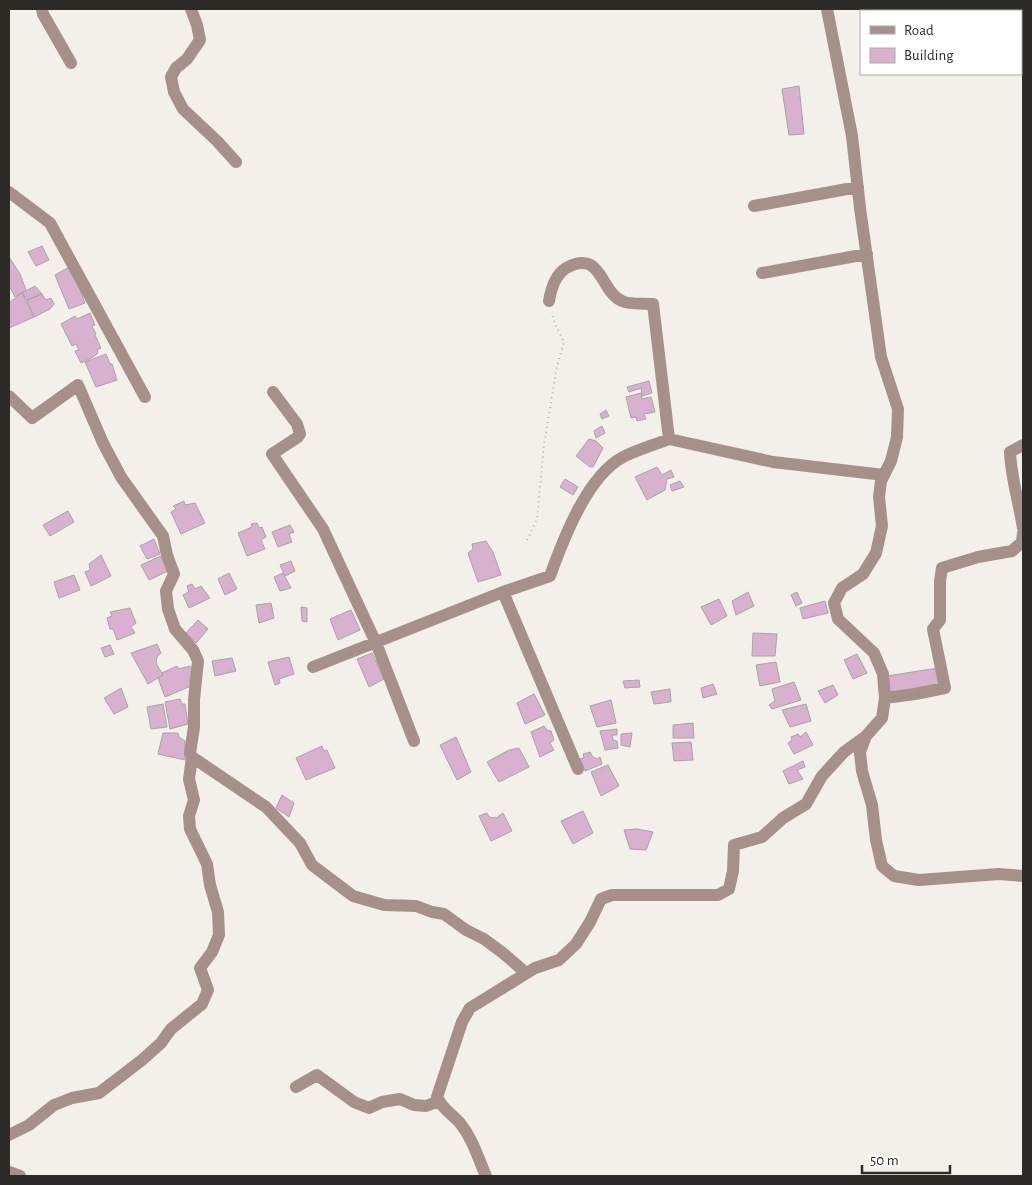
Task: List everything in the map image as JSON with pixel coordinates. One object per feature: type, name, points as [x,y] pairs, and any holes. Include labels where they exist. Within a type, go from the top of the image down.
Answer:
[{"type":"street","points":[[42,9],[71,63]]},
{"type":"street","points":[[191,9],[198,25],[200,40],[187,59],[176,68],[171,78],[174,92],[183,109],[236,162]]},
{"type":"street","points":[[486,1176],[472,1139],[459,1122],[441,1106],[437,1097],[462,1022],[470,1008],[535,968],[559,960],[576,944],[590,922],[601,899],[612,895],[718,895],[729,889],[733,871],[734,845],[762,837],[783,818],[806,804],[822,776],[844,752],[866,736],[882,718],[885,698],[883,674],[874,654],[838,619],[834,603],[842,588],[863,574],[876,553],[882,526],[879,497],[881,481],[891,461],[897,437],[898,409],[881,357],[852,136],[827,9]]},
{"type":"street","points":[[754,206],[858,187]]},
{"type":"street","points":[[9,192],[50,223],[145,397]]},
{"type":"street","points":[[762,273],[867,254]]},
{"type":"street","points":[[549,302],[551,288],[561,271],[573,264],[588,264],[597,269],[612,294],[623,302],[653,304],[669,440]]},
{"type":"street","points":[[9,396],[32,418],[78,385],[103,443],[117,468],[135,498],[163,536],[174,574],[166,591],[168,609],[175,629],[193,650],[198,661],[189,779],[194,800],[189,816],[190,829],[208,864],[210,885],[218,912],[219,935],[212,952],[200,968],[208,990],[202,1004],[171,1030],[161,1043],[142,1060],[99,1093],[72,1098],[54,1105],[29,1125],[9,1135]]},
{"type":"street","points":[[274,392],[297,424],[300,434],[298,438],[272,454],[323,529],[376,642],[414,741]]},
{"type":"street","points":[[313,667],[432,618],[550,576],[577,510],[603,472],[622,458],[669,440],[773,462],[884,475]]},
{"type":"street","points":[[1023,445],[1010,452],[1010,466],[1017,490],[1023,528]]},
{"type":"street","points":[[885,698],[945,688],[933,629],[940,620],[942,568],[978,557],[1012,551],[1022,542],[1023,532]]},
{"type":"street","points":[[503,592],[578,770]]},
{"type":"street","points":[[866,736],[860,752],[862,771],[872,805],[876,840],[882,866],[894,876],[918,880],[999,874],[1023,876]]},
{"type":"street","points":[[192,757],[266,807],[300,843],[312,866],[353,896],[384,905],[416,906],[444,914],[466,930],[484,939],[526,973]]},
{"type":"street","points":[[296,1087],[317,1075],[354,1102],[369,1108],[382,1102],[400,1099],[420,1106],[426,1106],[438,1101]]},
{"type":"street","points":[[9,1172],[20,1176]]},
{"type":"path","points":[[527,540],[538,519],[546,435],[557,366],[564,342],[555,324],[549,302]]},
{"type":"building","points":[[799,86],[804,134],[789,135],[782,89]]},
{"type":"building","points":[[42,246],[49,260],[36,266],[28,252]]},
{"type":"building","points":[[9,257],[20,274],[26,290],[15,297],[9,287]]},
{"type":"building","points":[[71,266],[85,303],[69,309],[55,275]]},
{"type":"building","points":[[35,286],[42,294],[27,300],[22,293]]},
{"type":"building","points":[[22,293],[34,317],[9,328],[9,303]]},
{"type":"building","points":[[42,294],[46,300],[51,298],[54,304],[50,309],[34,317],[27,300]]},
{"type":"building","points":[[90,313],[95,325],[92,326],[101,348],[97,350],[98,353],[93,357],[81,363],[75,351],[79,350],[76,344],[72,346],[61,324],[75,316],[77,319]]},
{"type":"building","points":[[106,354],[110,364],[112,364],[117,380],[96,387],[85,362]]},
{"type":"building","points":[[649,381],[652,393],[642,396],[641,388],[629,392],[627,387]]},
{"type":"building","points":[[641,393],[642,399],[651,397],[655,412],[644,414],[646,419],[637,421],[636,417],[631,418],[626,397]]},
{"type":"building","points":[[606,410],[609,416],[602,419],[600,414]]},
{"type":"building","points":[[602,426],[605,433],[596,438],[594,431]]},
{"type":"building","points":[[589,439],[596,441],[603,448],[593,467],[590,467],[576,456]]},
{"type":"building","points":[[657,467],[662,475],[671,470],[674,477],[667,479],[665,490],[647,500],[635,477]]},
{"type":"building","points":[[565,479],[578,487],[573,495],[560,487]]},
{"type":"building","points":[[680,481],[684,487],[672,491],[670,485]]},
{"type":"building","points":[[184,501],[185,505],[195,503],[205,523],[181,534],[171,512],[176,509],[173,506]]},
{"type":"building","points":[[68,511],[74,522],[50,536],[43,525]]},
{"type":"building","points":[[257,523],[259,528],[262,527],[266,537],[261,540],[265,549],[247,556],[238,533],[252,527],[251,524]]},
{"type":"building","points":[[290,525],[294,532],[289,534],[292,542],[278,547],[272,532]]},
{"type":"building","points":[[154,539],[160,554],[147,559],[140,546]]},
{"type":"building","points":[[486,541],[493,552],[501,575],[478,582],[468,553],[473,549],[472,544]]},
{"type":"building","points":[[101,555],[111,576],[91,586],[85,572],[90,570],[89,564]]},
{"type":"building","points":[[161,556],[168,571],[149,580],[141,565]]},
{"type":"building","points":[[291,561],[295,571],[285,576],[280,565]]},
{"type":"building","points":[[229,573],[237,589],[225,595],[218,579]]},
{"type":"building","points":[[283,573],[291,588],[280,591],[274,577]]},
{"type":"building","points":[[74,575],[80,590],[59,598],[54,582]]},
{"type":"building","points":[[192,584],[195,589],[201,586],[210,598],[189,608],[183,595],[189,592],[187,586]]},
{"type":"building","points":[[748,592],[754,606],[736,615],[732,601]]},
{"type":"building","points":[[797,592],[802,603],[796,606],[791,595]]},
{"type":"building","points":[[719,599],[727,616],[711,625],[701,607]]},
{"type":"building","points":[[825,601],[828,613],[803,619],[800,608]]},
{"type":"building","points":[[271,603],[274,618],[259,623],[256,605]]},
{"type":"building","points":[[301,607],[307,608],[307,622],[302,621]]},
{"type":"building","points":[[130,608],[136,623],[131,627],[135,633],[117,640],[113,629],[110,629],[107,618],[112,616],[110,612]]},
{"type":"building","points":[[351,610],[360,630],[338,640],[330,619]]},
{"type":"building","points":[[198,620],[208,629],[196,643],[186,633]]},
{"type":"building","points":[[753,633],[777,634],[775,656],[752,656]]},
{"type":"building","points":[[157,644],[161,653],[157,657],[156,663],[163,675],[148,684],[131,653]]},
{"type":"building","points":[[110,645],[114,654],[105,657],[101,648]]},
{"type":"building","points":[[372,653],[384,679],[369,687],[357,659]]},
{"type":"building","points":[[857,654],[867,673],[853,679],[844,660]]},
{"type":"building","points":[[289,657],[294,674],[279,679],[280,683],[275,685],[268,662]]},
{"type":"building","points":[[232,658],[236,671],[215,676],[212,661]]},
{"type":"building","points":[[776,662],[780,682],[760,686],[756,665]]},
{"type":"building","points":[[177,666],[179,669],[190,666],[195,676],[189,678],[191,686],[165,697],[158,678],[163,675],[162,673]]},
{"type":"building","points":[[938,668],[941,685],[888,694],[887,676]]},
{"type":"building","points":[[639,680],[640,687],[625,688],[623,681]]},
{"type":"building","points":[[794,682],[801,700],[772,709],[769,705],[775,701],[772,689]]},
{"type":"building","points":[[713,684],[717,694],[703,698],[701,688]]},
{"type":"building","points":[[833,685],[838,695],[825,703],[818,691]]},
{"type":"building","points":[[121,688],[128,707],[114,714],[104,698]]},
{"type":"building","points":[[670,689],[671,702],[654,704],[651,692]]},
{"type":"building","points":[[534,694],[545,715],[525,724],[517,703]]},
{"type":"building","points":[[180,699],[182,704],[185,704],[188,724],[170,729],[165,702]]},
{"type":"building","points":[[611,700],[616,723],[597,727],[590,706]]},
{"type":"building","points":[[163,704],[167,727],[151,729],[147,707]]},
{"type":"building","points":[[806,704],[811,721],[790,727],[782,710]]},
{"type":"building","points":[[693,723],[694,738],[673,738],[673,725]]},
{"type":"building","points":[[544,726],[547,730],[551,731],[554,740],[550,743],[554,750],[540,757],[531,732]]},
{"type":"building","points":[[617,729],[617,735],[612,735],[613,740],[617,741],[618,748],[605,750],[600,731]]},
{"type":"building","points":[[806,732],[813,745],[794,754],[788,743],[792,740],[791,737],[798,734],[800,737]]},
{"type":"building","points":[[163,733],[178,733],[179,737],[185,741],[185,760],[158,754]]},
{"type":"building","points":[[632,733],[630,747],[621,745],[621,734]]},
{"type":"building","points":[[456,737],[471,772],[457,780],[440,745]]},
{"type":"building","points":[[691,742],[693,760],[674,761],[672,743]]},
{"type":"building","points":[[322,746],[324,751],[327,750],[335,768],[306,780],[296,758]]},
{"type":"building","points":[[519,748],[529,767],[499,782],[487,762],[509,750]]},
{"type":"building","points":[[590,752],[597,759],[600,757],[602,764],[585,771],[580,759],[584,758],[583,754]]},
{"type":"building","points":[[803,761],[805,767],[797,770],[803,779],[789,784],[783,771]]},
{"type":"building","points":[[608,765],[619,786],[601,796],[591,772]]},
{"type":"building","points":[[282,795],[294,803],[289,817],[276,808]]},
{"type":"building","points":[[583,811],[593,833],[573,844],[561,821]]},
{"type":"building","points":[[487,813],[489,817],[496,818],[503,813],[512,831],[491,841],[479,816]]},
{"type":"building","points":[[637,829],[653,832],[646,850],[630,849],[624,830]]}]
